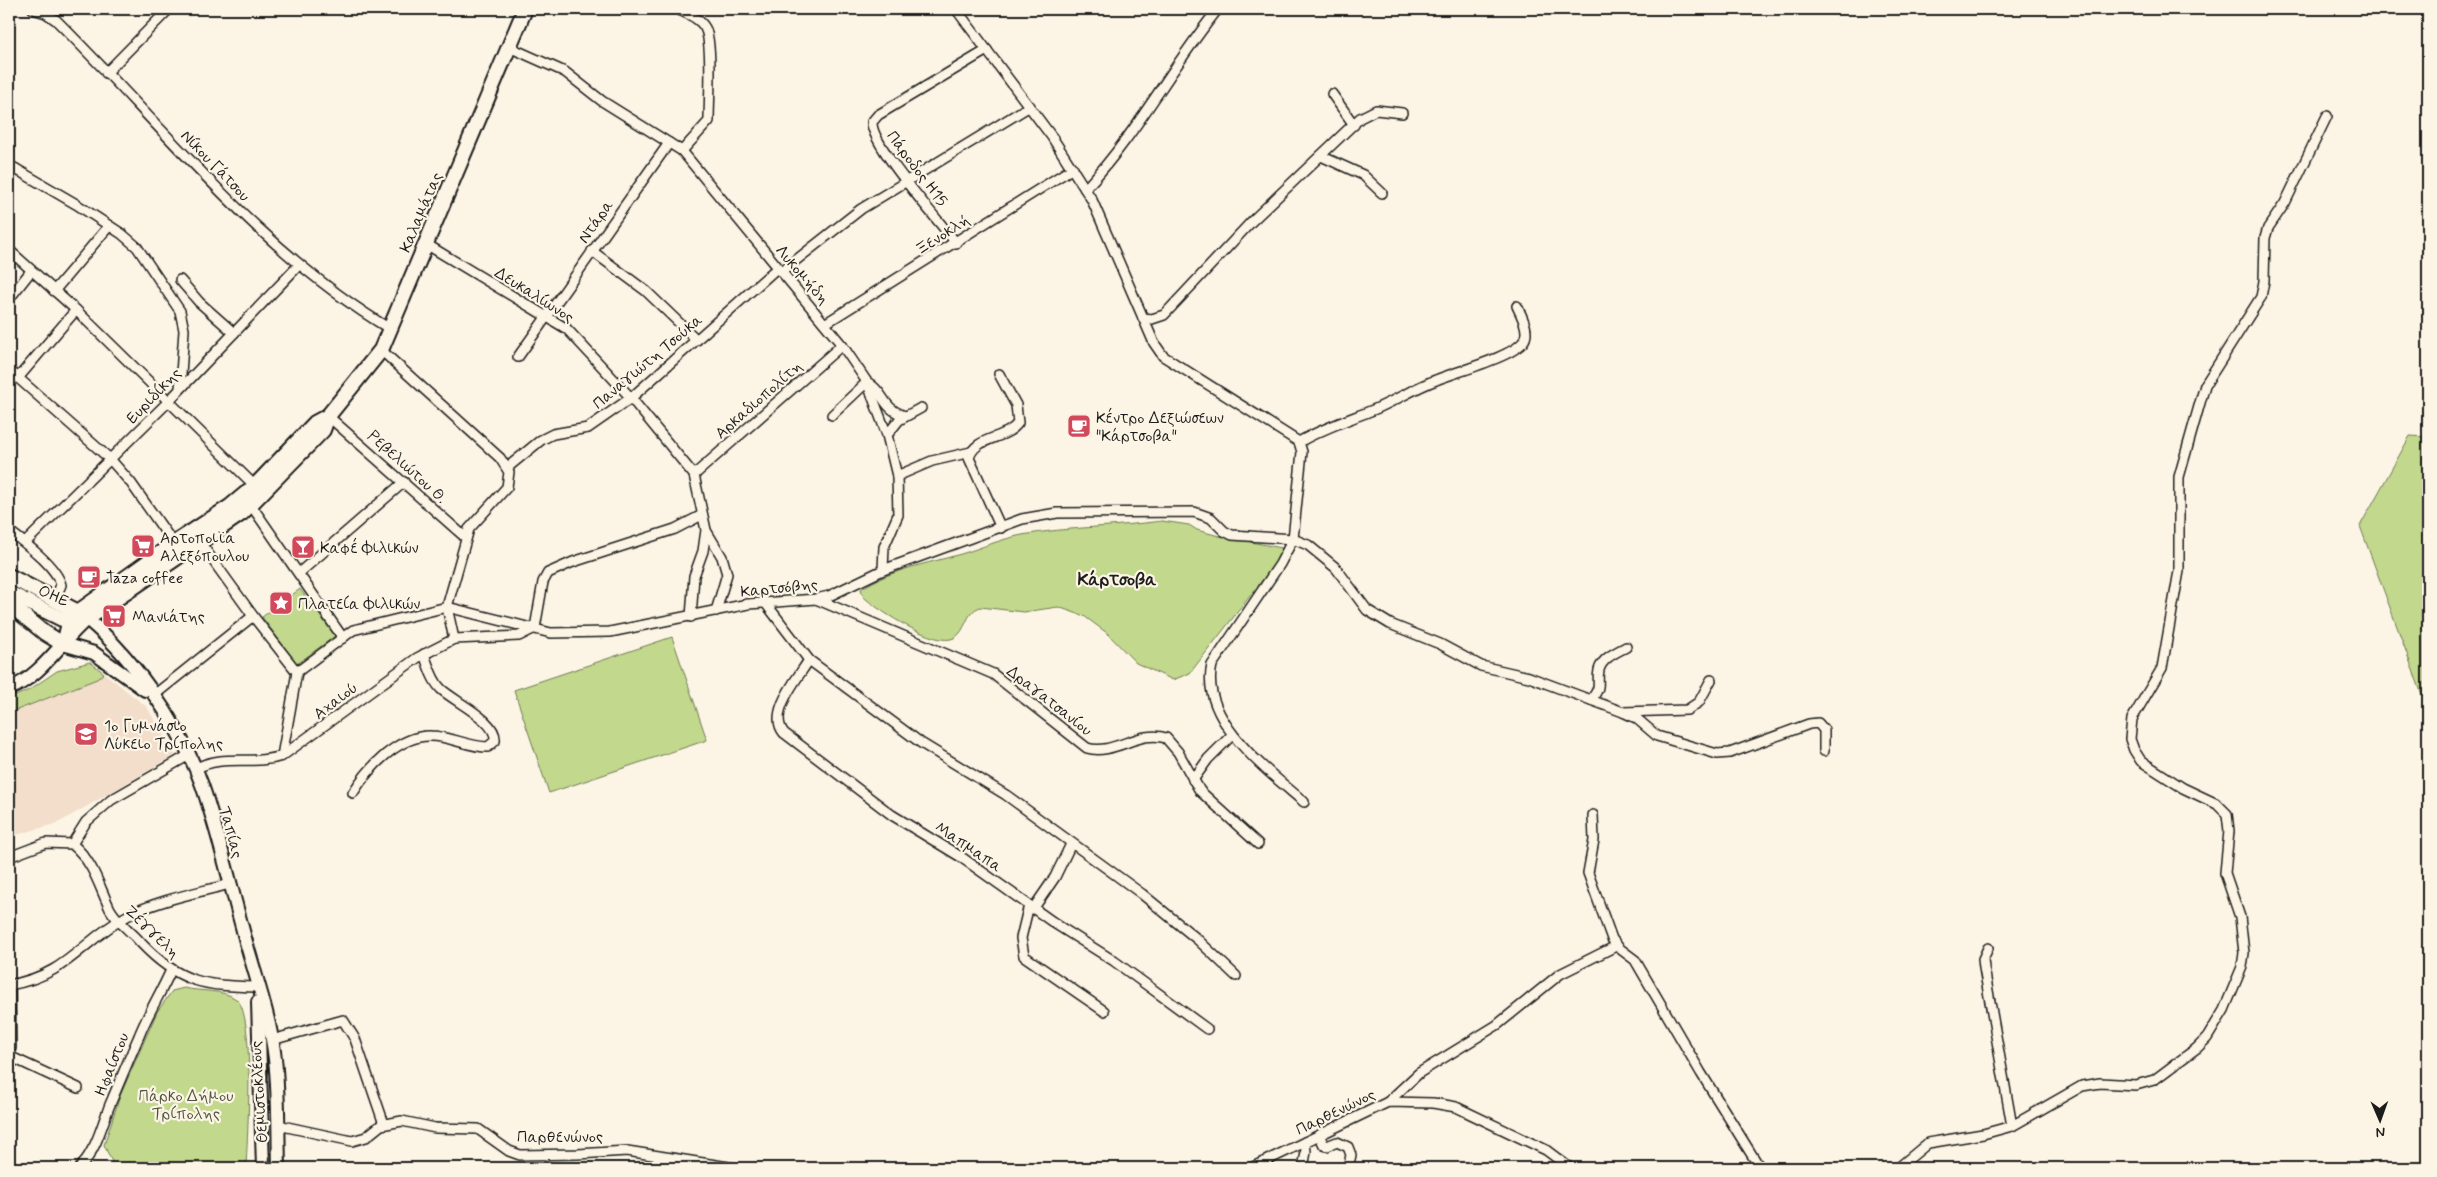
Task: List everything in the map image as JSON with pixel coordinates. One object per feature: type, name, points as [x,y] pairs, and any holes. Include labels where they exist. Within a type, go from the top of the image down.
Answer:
[{"type":"main road","name":"Καλαμάτας","points":[[177,549],[199,541],[251,506],[323,430],[328,416],[381,350],[525,9]]},
{"type":"main road","name":"Καλαμάτας","points":[[78,617],[177,549],[231,506],[255,486],[315,423],[328,416]]},
{"type":"main road","name":"ΟΗΕ","points":[[9,576],[55,599],[78,617]]},
{"type":"main road","name":"ΟΗΕ","points":[[9,593],[54,616],[78,617]]},
{"type":"main road","points":[[9,604],[45,633],[63,644]]},
{"type":"street","name":"Νίκου Γάτσου","points":[[33,9],[46,13],[56,20],[258,230],[299,265],[359,311],[390,329]]},
{"type":"street","points":[[106,73],[169,9]]},
{"type":"street","points":[[677,9],[701,22],[708,34],[709,121],[682,151]]},
{"type":"street","points":[[956,9],[1030,106],[1085,188],[1154,344],[1164,356],[1299,442],[1302,452],[1293,539],[1280,564],[1212,665],[1211,681],[1216,704],[1232,736],[1266,770],[1304,802]]},
{"type":"street","points":[[1085,188],[1101,172],[1142,119],[1167,77],[1218,9]]},
{"type":"street","name":"Λυκομήδη","points":[[509,47],[565,72],[602,101],[682,151],[703,174],[739,223],[826,323],[867,382]]},
{"type":"street","name":"Πάροδος Η15","points":[[956,243],[907,182],[871,129],[873,119],[988,50]]},
{"type":"street","points":[[1332,94],[1354,125]]},
{"type":"street","name":"Παναγιώτη Τσούκα","points":[[508,467],[541,440],[553,434],[588,428],[631,398],[779,270],[861,210],[1030,106]]},
{"type":"street","points":[[1142,318],[1152,319],[1164,315],[1252,221],[1360,118],[1376,110],[1402,113]]},
{"type":"street","points":[[1898,1168],[1928,1143],[1983,1134],[2012,1126],[2082,1086],[2100,1083],[2136,1085],[2154,1080],[2163,1075],[2207,1038],[2224,1010],[2242,967],[2243,934],[2240,917],[2225,873],[2229,831],[2227,814],[2217,804],[2183,788],[2142,761],[2134,750],[2131,728],[2132,719],[2158,678],[2164,661],[2180,570],[2179,477],[2200,398],[2205,385],[2261,297],[2264,281],[2265,238],[2268,228],[2285,203],[2327,116]]},
{"type":"street","name":"Ντάρα","points":[[518,357],[669,142]]},
{"type":"street","points":[[1321,156],[1363,175],[1382,193]]},
{"type":"street","points":[[9,178],[12,167],[109,226],[137,247],[180,311],[184,330],[180,389]]},
{"type":"street","name":"Ξενοκλή","points":[[826,323],[956,243],[1072,168]]},
{"type":"street","points":[[54,291],[109,226]]},
{"type":"street","name":"Δευκαλίωνος","points":[[426,244],[567,329],[631,398],[694,475]]},
{"type":"street","points":[[9,250],[76,310],[255,486]]},
{"type":"street","points":[[592,251],[646,291],[696,340]]},
{"type":"street","name":"Ευριδίκης","points":[[25,543],[168,402],[299,265]]},
{"type":"street","points":[[9,299],[31,271]]},
{"type":"street","points":[[180,280],[199,302],[234,333]]},
{"type":"street","points":[[1299,442],[1334,424],[1373,410],[1434,380],[1497,358],[1518,347],[1525,339],[1526,333],[1517,306]]},
{"type":"street","points":[[18,378],[76,310]]},
{"type":"street","name":"Αρκαδιοπολίτη","points":[[694,475],[842,345]]},
{"type":"street","points":[[381,350],[508,467],[509,478],[507,487],[469,529],[466,538],[447,607],[454,639],[519,636],[534,628],[543,582],[548,573],[573,562],[676,529],[702,515]]},
{"type":"street","points":[[9,370],[110,459],[131,483],[177,549]]},
{"type":"street","points":[[999,374],[1016,405],[1019,418],[1018,423],[1008,431],[974,447],[970,452],[969,458],[1001,528]]},
{"type":"street","points":[[832,415],[867,382]]},
{"type":"street","points":[[867,382],[875,386],[890,409],[905,416]]},
{"type":"street","points":[[867,382],[887,435],[897,476],[898,515],[884,547],[883,570]]},
{"type":"street","points":[[887,435],[905,416],[921,408]]},
{"type":"street","name":"Ρεβελιώτου Θ.","points":[[328,416],[466,538]]},
{"type":"street","points":[[897,476],[932,461],[970,452]]},
{"type":"street","points":[[694,475],[706,530],[712,544],[722,557],[727,574],[716,611]]},
{"type":"street","points":[[299,573],[404,482]]},
{"type":"street","points":[[251,506],[343,638]]},
{"type":"street","name":"Καρτσόβης","points":[[297,672],[353,630],[447,607],[556,633],[610,632],[764,601],[816,599],[829,596],[883,570],[1022,520],[1057,513],[1079,515],[1194,512],[1211,518],[1224,531],[1232,535],[1293,539]]},
{"type":"street","points":[[691,617],[694,576],[703,551],[706,530]]},
{"type":"street","points":[[9,532],[25,543],[59,579],[60,589],[55,599]]},
{"type":"street","points":[[1293,539],[1316,550],[1332,564],[1351,586],[1367,610],[1390,624],[1440,644],[1481,666],[1529,677],[1623,712],[1636,718],[1656,736],[1717,754],[1730,753],[1809,724],[1818,724],[1824,730],[1824,751]]},
{"type":"street","points":[[199,541],[253,616],[297,672],[282,756]]},
{"type":"street","name":"Δραγατσανίου","points":[[816,599],[993,674],[1087,748],[1105,751],[1152,736],[1166,738],[1178,752],[1193,780],[1217,809],[1258,844]]},
{"type":"street","points":[[764,601],[810,660],[921,743],[1006,795],[1142,894],[1197,939],[1236,976]]},
{"type":"street","points":[[153,696],[253,616]]},
{"type":"street","name":"Καλαμάτας","points":[[9,689],[41,666],[63,644],[78,617]]},
{"type":"street","name":"Ταπίας","points":[[78,617],[134,666],[189,755],[214,824],[258,987]]},
{"type":"street","name":"Αχαιού","points":[[195,769],[212,761],[270,760],[282,756],[424,654],[454,639]]},
{"type":"street","name":"Ταπίας","points":[[63,644],[94,653],[153,696]]},
{"type":"street","points":[[1592,700],[1600,686],[1599,671],[1603,663],[1626,647]]},
{"type":"street","points":[[352,793],[363,776],[406,741],[432,736],[479,747],[488,747],[496,741],[496,735],[491,725],[440,688],[424,654]]},
{"type":"street","name":"Μαπμαπα","points":[[810,660],[781,709],[780,726],[784,733],[892,815],[960,856],[1031,907],[1114,961],[1207,1029]]},
{"type":"street","points":[[1623,712],[1687,710],[1699,702],[1711,680]]},
{"type":"street","points":[[1193,780],[1208,759],[1232,736]]},
{"type":"street","points":[[9,857],[46,843],[72,844],[86,822],[111,800],[189,755]]},
{"type":"street","points":[[1593,815],[1594,840],[1588,873],[1616,946],[1636,960],[1700,1073],[1760,1168]]},
{"type":"street","name":"Ζέγγελη","points":[[72,844],[88,859],[109,907],[119,921],[159,962],[189,979],[209,984],[258,987]]},
{"type":"street","points":[[1072,844],[1054,877],[1031,907],[1022,928],[1021,944],[1024,956],[1104,1011]]},
{"type":"street","points":[[78,1088],[9,1057],[9,985],[49,974],[119,921],[154,905],[230,884]]},
{"type":"street","points":[[1388,1102],[1419,1073],[1498,1025],[1560,974],[1616,946]]},
{"type":"street","points":[[1988,948],[1984,959],[1984,968],[2012,1126]]},
{"type":"street","name":"Ηφαίστου","points":[[80,1168],[94,1150],[100,1138],[110,1105],[140,1033],[159,999],[171,970]]},
{"type":"street","name":"Θεμιστοκλέους","points":[[258,987],[272,1040],[277,1081],[279,1168]]},
{"type":"street","name":"Θεμιστοκλέους","points":[[258,987],[263,1168]]},
{"type":"street","points":[[272,1040],[337,1020],[343,1020],[350,1028],[355,1039],[384,1124]]},
{"type":"street","name":"Παρθενώνος","points":[[1251,1168],[1388,1102],[1433,1103],[1456,1107],[1546,1150],[1570,1168]]},
{"type":"street","name":"Παρθενώνος","points":[[278,1125],[352,1141],[366,1137],[384,1124],[402,1121],[436,1128],[478,1129],[509,1151],[520,1155],[627,1151],[735,1168]]},
{"type":"street","points":[[1319,1135],[1328,1146],[1338,1142],[1348,1147],[1351,1155],[1348,1168]]},
{"type":"street","points":[[258,1168],[262,1141]]},
{"type":"street","points":[[1303,1168],[1306,1152],[1305,1142]]},
{"type":"shaded area","name":"1ο Γυμνάσιο Λύκειο Τρίπολης","points":[[104,673],[147,707],[175,755],[58,823],[9,837],[9,713],[97,679]]},
{"type":"green space","points":[[2410,436],[2428,437],[2428,711],[2360,526]]},
{"type":"green space","points":[[1162,521],[1189,525],[1197,530],[1219,536],[1282,548],[1278,560],[1190,673],[1173,680],[1136,663],[1107,633],[1084,616],[1058,607],[1024,612],[980,607],[971,613],[961,631],[954,638],[934,638],[908,627],[883,612],[865,598],[861,589],[885,576],[1014,537],[1057,530]]},
{"type":"green space","points":[[300,589],[335,636],[297,664],[262,617]]},
{"type":"green space","points":[[672,637],[707,740],[549,793],[514,690]]},
{"type":"green space","points":[[90,662],[104,673],[97,679],[9,713],[9,699],[29,690],[57,671]]},
{"type":"green space","name":"Πάρκο Δήμου Τρίπολης","points":[[184,988],[218,992],[231,996],[236,999],[242,1009],[246,1027],[249,1078],[246,1168],[115,1168],[104,1145],[120,1096],[157,1012],[172,991]]},
{"type":"place","name":"Κέντρο Δεξιώσεων \"Κάρτσοβα\"","points":[[1079,426]]},
{"type":"place","name":"Αρτοποιϊα Αλεξόπουλου","points":[[143,546]]},
{"type":"place","name":"Καφέ Φιλικών","points":[[303,547]]},
{"type":"place","name":"Taza coffee","points":[[89,577]]},
{"type":"place","name":"Πλατεία Φιλικών","points":[[281,603]]},
{"type":"place","name":"Μανιάτης","points":[[114,616]]},
{"type":"place","name":"1ο Γυμνάσιο Λύκειο Τρίπολης","points":[[86,734]]},
{"type":"district","name":"Κάρτσοβα","points":[[1117,579]]}]
